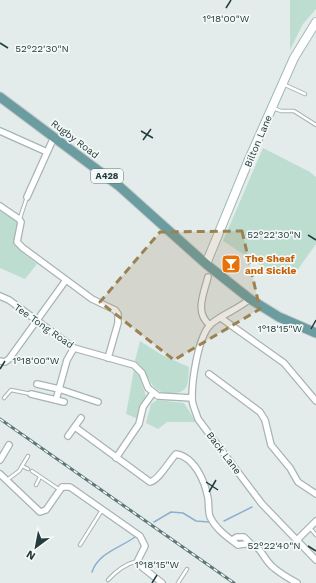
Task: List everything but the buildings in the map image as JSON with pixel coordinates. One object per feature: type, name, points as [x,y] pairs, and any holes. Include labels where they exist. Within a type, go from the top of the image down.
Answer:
[{"type":"main road","name":"Rugby Road","points":[[0,97],[119,186],[206,264]]},
{"type":"main road","name":"A428","points":[[206,264],[250,299],[279,317],[316,333]]},
{"type":"street","name":"Bilton Lane","points":[[206,264],[272,107],[300,48],[316,22]]},
{"type":"street","points":[[0,131],[47,152]]},
{"type":"street","points":[[27,197],[54,137]]},
{"type":"street","points":[[0,206],[20,219],[21,222],[18,242],[33,256],[92,299],[115,310],[118,314],[118,323],[108,358]]},
{"type":"street","points":[[208,277],[201,312],[204,320],[210,325],[250,299]]},
{"type":"street","points":[[0,361],[5,362],[8,359],[66,280]]},
{"type":"street","name":"Tee Tong Road","points":[[0,296],[74,348],[134,365],[142,373],[148,388],[153,393]]},
{"type":"street","points":[[221,318],[284,363],[316,401]]},
{"type":"street","name":"Back Lane","points":[[210,325],[203,336],[194,373],[192,398],[198,419],[262,504],[316,560]]},
{"type":"street","points":[[56,400],[67,360],[74,348]]},
{"type":"street","points":[[209,374],[260,412],[265,420],[271,445],[290,468],[298,482],[316,494]]},
{"type":"street","points":[[37,384],[59,389],[98,402]]},
{"type":"street","points":[[116,458],[139,424],[143,406],[153,393],[158,396],[192,398]]},
{"type":"street","points":[[31,394],[64,402]]},
{"type":"street","points":[[68,436],[81,418]]},
{"type":"street","points":[[75,427],[150,482],[154,481],[161,474],[176,454],[184,456],[204,479],[208,500],[208,511],[218,528],[238,545],[250,543],[260,548],[273,567],[298,583]]},
{"type":"street","points":[[0,460],[9,445]]},
{"type":"street","points":[[0,474],[37,511],[42,512],[46,510],[60,490],[64,486],[68,486],[143,539],[144,546],[138,560],[142,567],[162,583]]},
{"type":"street","points":[[297,540],[316,521]]},
{"type":"lane","points":[[283,84],[305,94]]},
{"type":"lane","points":[[272,107],[281,111],[294,111],[316,125]]},
{"type":"lane","points":[[20,219],[27,197]]},
{"type":"lane","points":[[4,398],[11,390],[31,394]]},
{"type":"lane","points":[[7,480],[19,471],[28,456]]},
{"type":"lane","points":[[22,466],[28,469]]},
{"type":"lane","points":[[32,471],[60,490]]},
{"type":"lane","points":[[36,485],[40,477]]},
{"type":"lane","points":[[80,545],[102,510]]},
{"type":"lane","points":[[309,528],[316,535]]},
{"type":"lane","points":[[108,580],[125,566],[138,560]]},
{"type":"lane","points":[[178,583],[187,569]]},
{"type":"highlighted area","points":[[242,231],[260,309],[174,360],[100,302],[160,232]]},
{"type":"green space","points":[[290,0],[316,0],[316,9],[303,24],[290,50]]},
{"type":"green space","points":[[263,148],[310,172],[316,177],[316,244],[296,272],[269,271],[223,241]]},
{"type":"green space","points":[[0,211],[17,221],[15,237],[16,245],[37,264],[25,279],[0,268]]},
{"type":"green space","points":[[140,341],[162,355],[189,367],[187,384],[183,390],[175,393],[166,393],[159,391],[154,387],[145,371],[135,361]]},
{"type":"green space","points":[[134,370],[139,376],[146,396],[139,408],[138,419],[126,414]]},
{"type":"green space","points":[[157,400],[184,403],[196,422],[167,422],[158,429],[146,423],[151,404]]},
{"type":"waterway","points":[[224,521],[252,507]]},
{"type":"waterway","points":[[154,522],[171,512],[183,513],[196,521],[209,522]]},
{"type":"waterway","points":[[92,572],[95,565],[104,555],[135,537]]},
{"type":"railway","points":[[0,419],[234,583]]},
{"type":"place","name":"The Sheaf and Sickle","points":[[231,264]]}]
